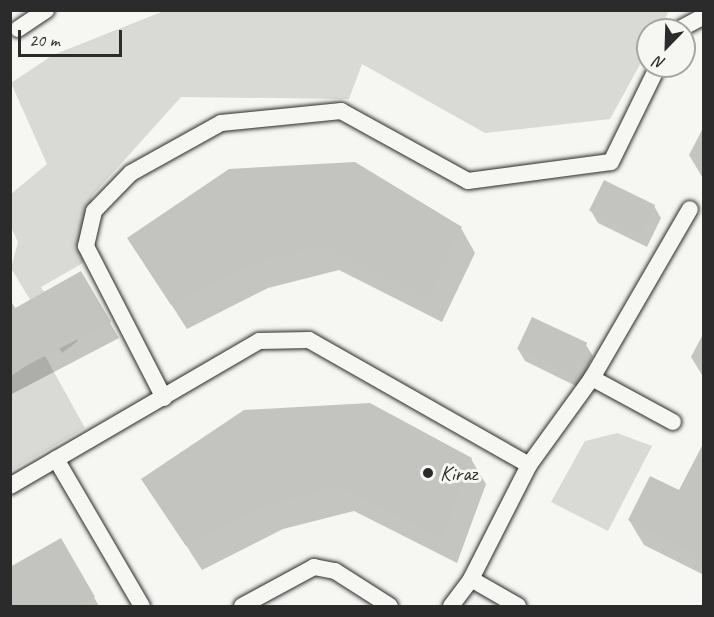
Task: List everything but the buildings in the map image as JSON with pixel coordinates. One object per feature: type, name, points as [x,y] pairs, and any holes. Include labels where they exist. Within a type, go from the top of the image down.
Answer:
[{"type":"lane","points":[[18,29],[46,10]]},
{"type":"lane","points":[[164,398],[86,246],[94,211],[131,173],[220,123],[341,111],[468,181],[611,162],[652,78]]},
{"type":"lane","points":[[451,606],[471,579],[529,465],[592,378],[690,209]]},
{"type":"lane","points":[[10,486],[259,341],[309,340],[529,465]]},
{"type":"lane","points":[[592,378],[673,422]]},
{"type":"lane","points":[[56,459],[142,606]]},
{"type":"lane","points":[[242,606],[314,567],[335,571],[390,606]]},
{"type":"lane","points":[[471,579],[518,606]]},
{"type":"shaded area","points":[[164,11],[669,11],[665,18],[636,18],[636,72],[610,119],[485,133],[362,64],[349,99],[181,97],[92,196],[83,263],[41,287],[78,341],[62,353],[11,268],[18,242],[11,227],[11,194],[47,164],[11,83],[53,55]]},
{"type":"shaded area","points":[[44,354],[85,428],[11,471],[11,376]]},
{"type":"shaded area","points":[[617,433],[652,446],[608,531],[551,502],[585,441]]},
{"type":"place","name":"Kiraz","points":[[428,473]]}]
